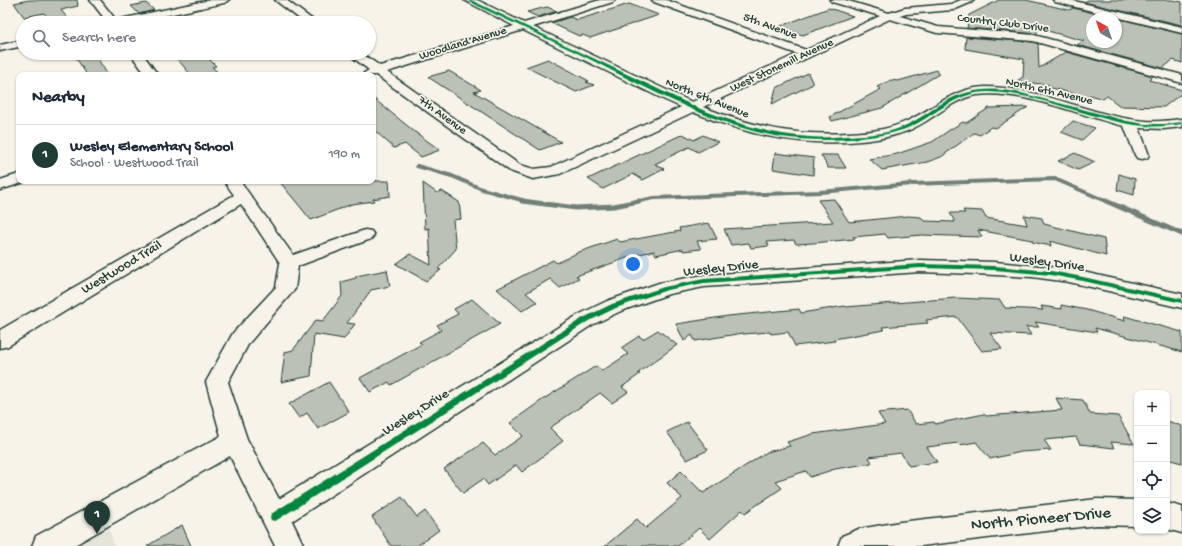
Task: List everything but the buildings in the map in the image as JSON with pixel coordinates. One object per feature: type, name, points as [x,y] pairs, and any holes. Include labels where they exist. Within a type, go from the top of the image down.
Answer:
[{"type":"street","points":[[95,0],[109,16]]},
{"type":"street","points":[[148,16],[224,0]]},
{"type":"street","points":[[280,0],[302,16]]},
{"type":"street","name":"North 6th Avenue","points":[[469,0],[692,108],[741,126],[785,136],[837,138],[883,134],[902,129],[916,123],[956,98],[974,92],[1007,92],[1054,102],[1130,123],[1168,126],[1182,123]]},
{"type":"street","name":"Woodland Avenue","points":[[372,72],[610,0]]},
{"type":"street","name":"5th Avenue","points":[[657,0],[806,54]]},
{"type":"street","name":"Country Club Drive","points":[[835,0],[937,30],[1034,38],[1182,79]]},
{"type":"street","name":"West Stonemill Avenue","points":[[533,174],[554,171],[889,16],[906,11],[953,7],[969,0]]},
{"type":"street","points":[[1058,0],[1182,30]]},
{"type":"street","points":[[0,48],[16,45]]},
{"type":"street","points":[[141,60],[150,72]]},
{"type":"street","name":"7th Avenue","points":[[364,60],[515,168],[533,174]]},
{"type":"street","points":[[1130,123],[1142,155]]},
{"type":"street","points":[[0,185],[16,180]]},
{"type":"street","points":[[238,189],[289,263],[285,289],[241,338],[217,382],[235,441],[290,546]]},
{"type":"street","name":"Westwood Trail","points":[[0,340],[238,189]]},
{"type":"street","points":[[289,263],[365,235]]},
{"type":"street","name":"Wesley Drive","points":[[274,517],[585,320],[614,306],[666,288],[704,281],[920,266],[954,266],[1018,270],[1069,276],[1182,301]]},
{"type":"street","points":[[46,546],[235,441]]},
{"type":"street","name":"North Pioneer Drive","points":[[852,546],[859,543],[900,535],[1073,514],[1097,512],[1134,513]]},
{"type":"street","points":[[1170,517],[1182,520]]},
{"type":"shaded area","points":[[107,521],[114,546],[62,546]]},
{"type":"waterway","points":[[417,166],[452,176],[482,189],[528,202]]},
{"type":"waterway","points":[[528,202],[576,208],[614,206],[654,198],[820,192],[912,184],[1055,179],[1108,202]]},
{"type":"waterway","points":[[522,201],[528,202]]},
{"type":"waterway","points":[[1106,201],[1182,234]]},
{"type":"cycle path","points":[[469,0],[696,109],[752,129],[780,135],[809,139],[863,137],[888,133],[912,124],[955,98],[973,92],[985,91],[1021,94],[1109,118],[1145,125],[1182,123]]},
{"type":"cycle path","points":[[274,517],[585,320],[614,306],[666,288],[704,281],[920,266],[995,268],[1051,273],[1182,301]]},
{"type":"place","name":"Wesley Elementary School","points":[[97,534]]}]
